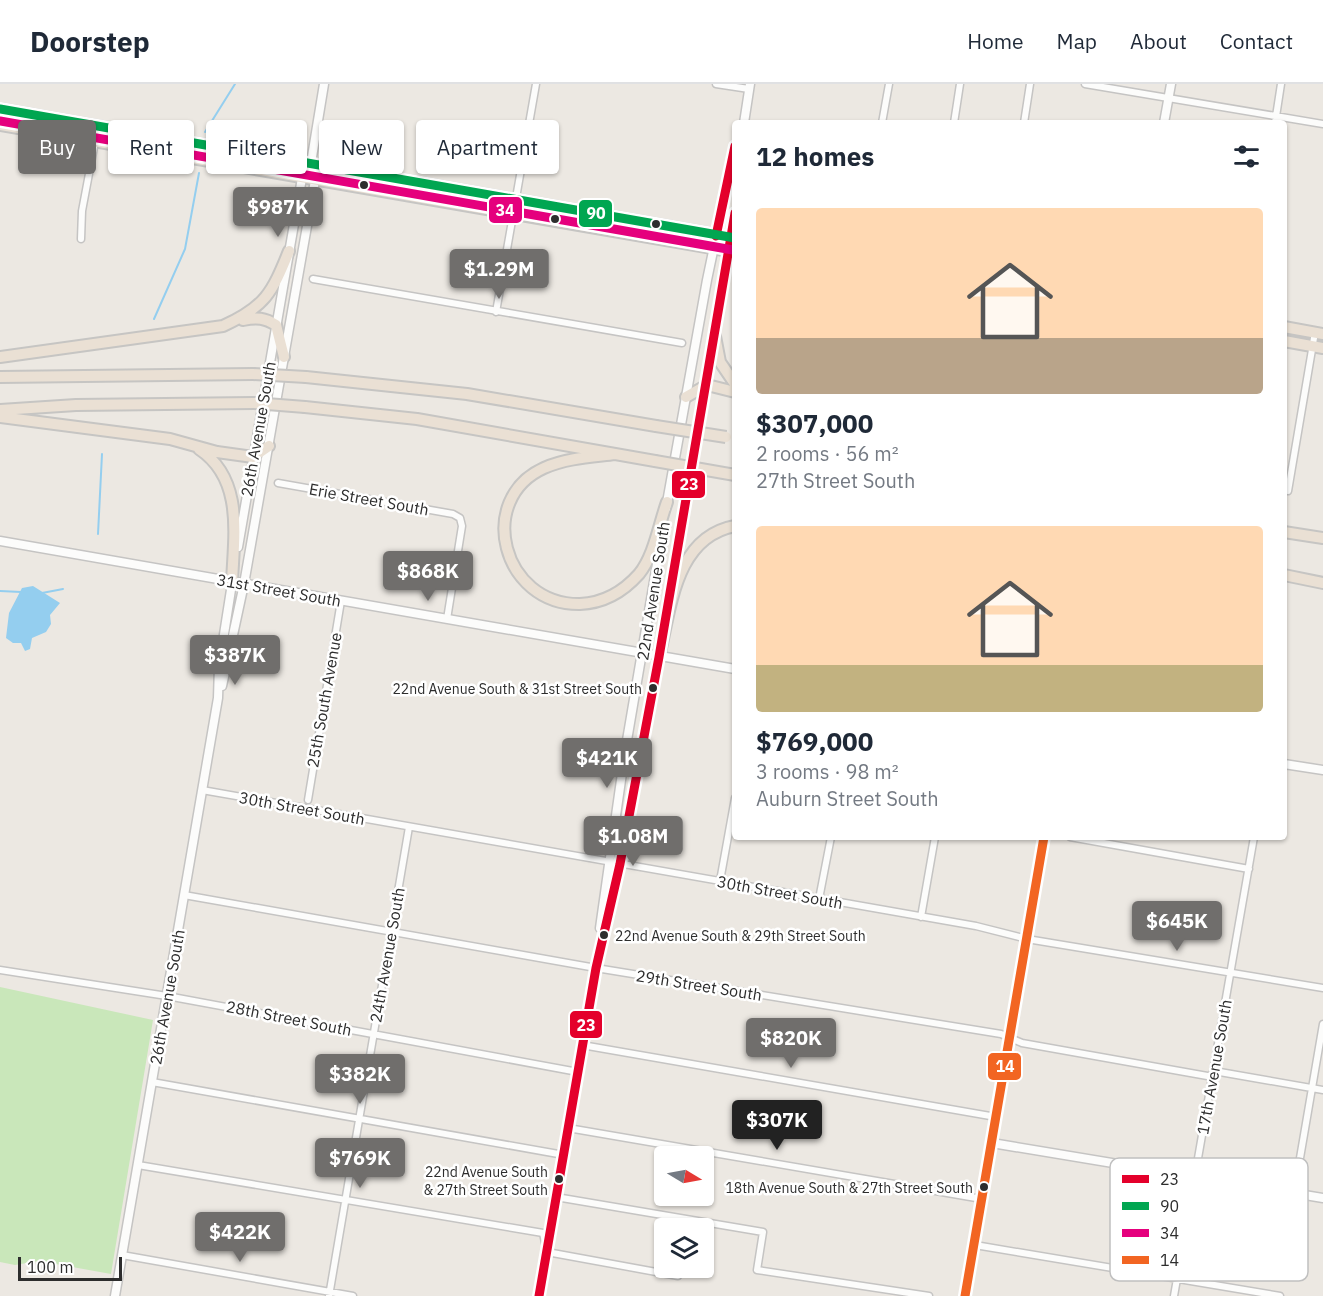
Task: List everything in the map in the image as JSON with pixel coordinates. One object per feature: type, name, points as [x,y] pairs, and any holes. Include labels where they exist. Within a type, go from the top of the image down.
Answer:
[{"type":"highway","points":[[0,109],[732,238]]},
{"type":"highway","points":[[0,125],[18,128]]},
{"type":"highway","points":[[96,142],[732,252]]},
{"type":"highway","points":[[223,326],[249,314],[270,295],[289,251]]},
{"type":"highway","points":[[0,357],[223,326],[255,318],[267,319],[276,325],[285,357]]},
{"type":"highway","points":[[1287,328],[1319,333]]},
{"type":"highway","points":[[715,336],[720,362],[732,380]]},
{"type":"highway","points":[[1287,342],[1318,347]]},
{"type":"highway","points":[[0,376],[254,374],[306,376],[467,394],[730,438]]},
{"type":"highway","points":[[686,397],[707,385],[732,391]]},
{"type":"highway","points":[[0,410],[87,404],[254,403],[305,407],[417,419],[732,475]]},
{"type":"highway","points":[[0,417],[185,442],[217,452],[253,457],[269,447]]},
{"type":"highway","points":[[185,442],[201,450],[214,462],[229,489],[235,507],[232,582]]},
{"type":"highway","points":[[615,454],[571,459],[542,469],[528,478],[512,499],[505,528],[508,558],[533,590],[556,602],[571,604],[592,604],[619,592],[644,567],[667,502]]},
{"type":"highway","points":[[659,657],[681,566],[697,545],[717,532],[732,527]]},
{"type":"highway","points":[[1287,532],[1323,538]]},
{"type":"highway","points":[[1287,576],[1323,583]]},
{"type":"main road","name":"26th Avenue South","points":[[115,1296],[218,698],[228,666],[285,357],[315,180],[311,164],[324,84]]},
{"type":"main road","points":[[1165,120],[1171,84]]},
{"type":"main road","points":[[744,120],[749,87]]},
{"type":"main road","name":"22nd Avenue South","points":[[596,968],[608,862],[667,502],[713,249],[732,160]]},
{"type":"main road","name":"26th Avenue South","points":[[218,698],[219,666],[253,457],[302,178],[311,164]]},
{"type":"main road","name":"22nd Avenue South","points":[[539,1296],[596,968],[620,864],[732,252]]},
{"type":"main road","name":"31st Street South","points":[[0,541],[732,669]]},
{"type":"main road","points":[[1287,764],[1323,770]]},
{"type":"main road","points":[[965,1296],[1044,840]]},
{"type":"main road","points":[[992,1143],[1110,1163]]},
{"type":"main road","points":[[1308,1195],[1323,1198]]},
{"type":"street","points":[[496,312],[536,84]]},
{"type":"street","points":[[716,84],[749,87]]},
{"type":"street","points":[[883,120],[889,84]]},
{"type":"street","points":[[954,120],[960,84]]},
{"type":"street","points":[[1024,120],[1030,84]]},
{"type":"street","points":[[1084,84],[1169,98],[1275,120],[1281,84]]},
{"type":"street","points":[[1287,121],[1323,124]]},
{"type":"street","points":[[96,142],[98,126]]},
{"type":"street","points":[[81,238],[82,211],[90,174]]},
{"type":"street","points":[[313,279],[682,343]]},
{"type":"street","points":[[1288,491],[1319,333]]},
{"type":"street","name":"Erie Street South","points":[[278,483],[453,514],[460,518],[462,526],[447,619]]},
{"type":"street","name":"25th South Avenue","points":[[308,800],[341,601]]},
{"type":"street","name":"30th Street South","points":[[202,790],[921,917],[1027,939],[1323,988]]},
{"type":"street","points":[[720,881],[732,815]]},
{"type":"street","name":"24th Avenue South","points":[[329,1294],[409,827]]},
{"type":"street","points":[[819,899],[830,840]]},
{"type":"street","points":[[921,917],[934,840]]},
{"type":"street","points":[[1087,840],[1249,869]]},
{"type":"street","name":"17th Avenue South","points":[[1198,1158],[1254,840]]},
{"type":"street","name":"29th Street South","points":[[184,894],[596,968],[1001,1034],[1010,1040],[1323,1090]]},
{"type":"street","name":"28th Street South","points":[[0,970],[167,996],[578,1072]]},
{"type":"street","points":[[1300,1158],[1323,1024]]},
{"type":"street","points":[[582,1045],[996,1117]]},
{"type":"street","points":[[152,1082],[564,1155]]},
{"type":"street","points":[[568,1128],[982,1198]]},
{"type":"street","points":[[138,1165],[543,1233],[547,1252],[654,1272]]},
{"type":"street","points":[[556,1197],[763,1232],[757,1270],[929,1296]]},
{"type":"street","points":[[975,1245],[1110,1268]]},
{"type":"street","points":[[122,1254],[329,1294],[353,1296]]},
{"type":"street","name":"17th Avenue South","points":[[1174,1296],[1177,1281]]},
{"type":"street","points":[[1189,1281],[1280,1296]]},
{"type":"green space","points":[[0,987],[153,1020],[111,1274],[39,1261],[15,1265],[0,1262]]},
{"type":"water","points":[[33,586],[60,603],[50,615],[51,624],[46,632],[32,638],[30,649],[25,651],[21,643],[13,643],[6,638],[9,613],[22,588]]},
{"type":"waterway","points":[[205,132],[235,84]]},
{"type":"waterway","points":[[154,319],[185,249],[199,173]]},
{"type":"waterway","points":[[98,534],[102,454]]},
{"type":"waterway","points":[[42,593],[63,589]]},
{"type":"waterway","points":[[0,591],[21,592]]},
{"type":"transit line","name":"90","points":[[0,109],[732,237]]},
{"type":"transit line","name":"34","points":[[0,121],[732,250]]},
{"type":"transit line","name":"23","points":[[716,236],[732,160]]},
{"type":"transit line","name":"23","points":[[539,1296],[596,968],[620,864],[659,657],[732,231]]},
{"type":"transit line","name":"14","points":[[965,1296],[1043,840]]},
{"type":"place","name":"22nd Avenue South & 31st Street South","points":[[653,688]]},
{"type":"place","name":"22nd Avenue South & 29th Street South","points":[[604,935]]},
{"type":"place","name":"22nd Avenue South & 27th Street South","points":[[559,1179]]},
{"type":"place","name":"18th Avenue South & 27th Street South","points":[[984,1187]]}]
